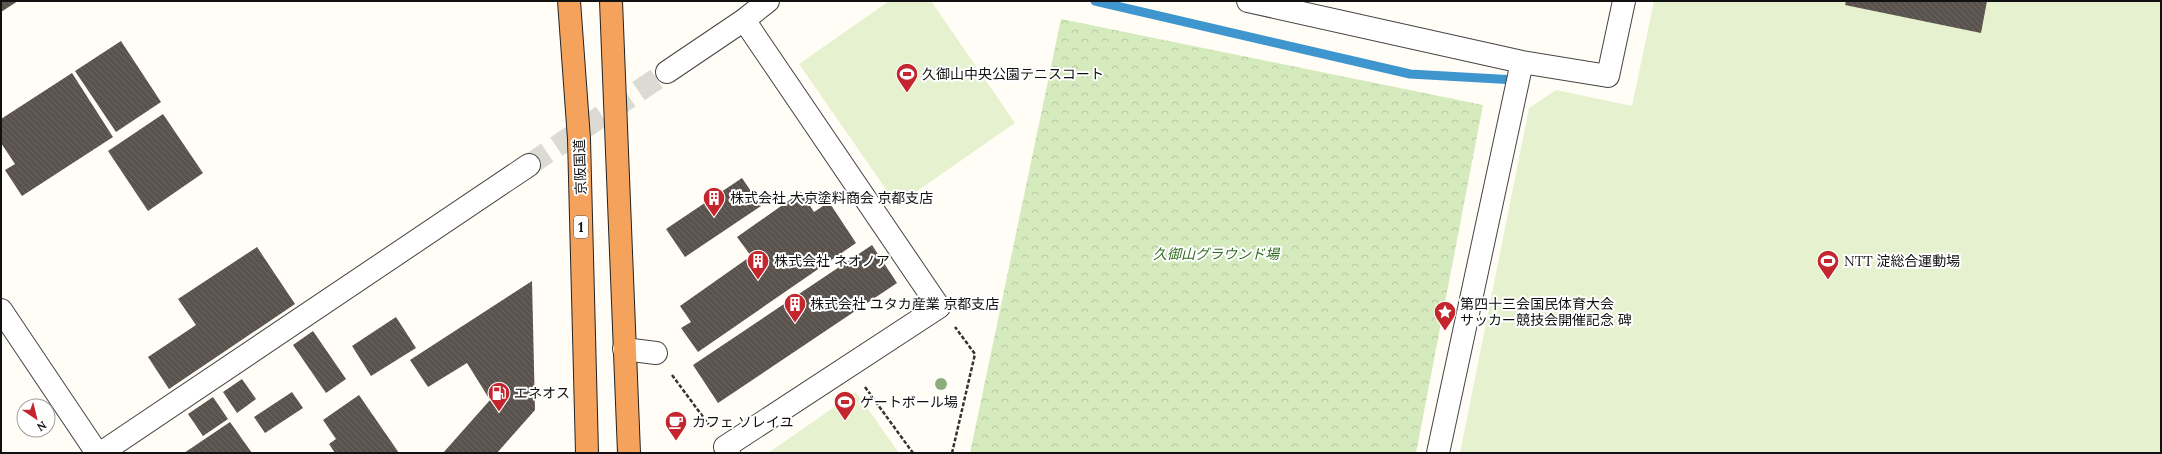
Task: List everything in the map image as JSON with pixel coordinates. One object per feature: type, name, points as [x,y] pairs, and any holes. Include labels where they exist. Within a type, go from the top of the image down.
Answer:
[{"type":"highway","name":"京阪国道","points":[[569,1],[579,139],[587,453]]},
{"type":"highway","points":[[611,1],[629,453]]},
{"type":"street","points":[[667,72],[744,20],[768,1]]},
{"type":"street","points":[[1248,1],[1522,62],[1608,76],[1624,1]]},
{"type":"street","points":[[727,450],[849,365],[939,307],[744,20]]},
{"type":"street","points":[[1438,453],[1522,62]]},
{"type":"street","points":[[101,453],[529,165]]},
{"type":"street","points":[[1,310],[97,453]]},
{"type":"street","points":[[624,349],[656,353]]},
{"type":"path","points":[[939,307],[975,354],[952,453]]},
{"type":"path","points":[[656,353],[727,450]]},
{"type":"path","points":[[849,365],[913,453]]},
{"type":"green space","name":"久御山中央公園テニスコート","points":[[889,1],[931,1],[1015,123],[897,205],[799,64]]},
{"type":"green space","name":"NTT 淀総合運動場","points":[[1654,1],[2161,1],[2161,453],[1460,453],[1529,108],[1556,90],[1632,106]]},
{"type":"green space","name":"久御山グラウンド場","points":[[1061,19],[1483,105],[1416,453],[970,453]]},
{"type":"green space","name":"ゲートボール場","points":[[856,392],[899,453],[768,453]]},
{"type":"building","points":[[1,1],[18,1],[1,12]]},
{"type":"building","points":[[1846,1],[1987,1],[1981,33],[1845,5]]},
{"type":"building","points":[[121,41],[161,102],[116,132],[75,71]]},
{"type":"building","points":[[72,73],[113,137],[22,196],[5,170],[15,164],[1,143],[1,119]]},
{"type":"building","points":[[163,114],[203,173],[148,211],[108,151]]},
{"type":"building","name":"株式会社 大京塗料商会 京都支店","points":[[742,178],[761,206],[685,257],[666,229]]},
{"type":"building","name":"株式会社 ネオノア","points":[[801,192],[814,212],[829,202],[856,243],[698,352],[681,328],[691,322],[680,306],[751,256],[737,237]]},
{"type":"building","name":"株式会社 ユタカ産業 京都支店","points":[[872,245],[897,283],[718,403],[693,365]]},
{"type":"building","points":[[257,247],[295,304],[169,389],[148,357],[196,325],[178,299]]},
{"type":"building","points":[[532,281],[535,410],[497,453],[443,453],[490,400],[467,363],[428,387],[410,360]]},
{"type":"building","points":[[396,317],[416,348],[371,376],[352,346]]},
{"type":"building","points":[[313,331],[346,379],[326,393],[293,345]]},
{"type":"building","points":[[242,379],[256,399],[237,413],[223,392]]},
{"type":"building","points":[[292,392],[303,408],[265,433],[254,417]]},
{"type":"building","points":[[359,395],[399,453],[335,453],[329,444],[336,439],[323,420]]},
{"type":"building","points":[[213,397],[228,419],[203,436],[188,414]]},
{"type":"building","points":[[230,422],[252,453],[184,453]]},
{"type":"waterway","points":[[1095,1],[1410,74],[1516,80],[1515,84]]},
{"type":"tunnel","points":[[529,165],[667,72]]},
{"type":"place","name":"久御山中央公園テニスコート","points":[[907,94]]},
{"type":"place","name":"株式会社 大京塗料商会 京都支店","points":[[714,218]]},
{"type":"place","name":"株式会社 ネオノア","points":[[758,280]]},
{"type":"place","name":"NTT 淀総合運動場","points":[[1828,280]]},
{"type":"place","name":"株式会社 ユタカ産業 京都支店","points":[[795,324]]},
{"type":"place","name":"第四十三会国民体育大会 サッカー競技会開催記念 碑","points":[[1445,332]]},
{"type":"place","name":"エネオス","points":[[499,412]]},
{"type":"place","name":"ゲートボール場","points":[[845,422]]},
{"type":"place","name":"カフェ ソレイユ","points":[[676,442]]}]
